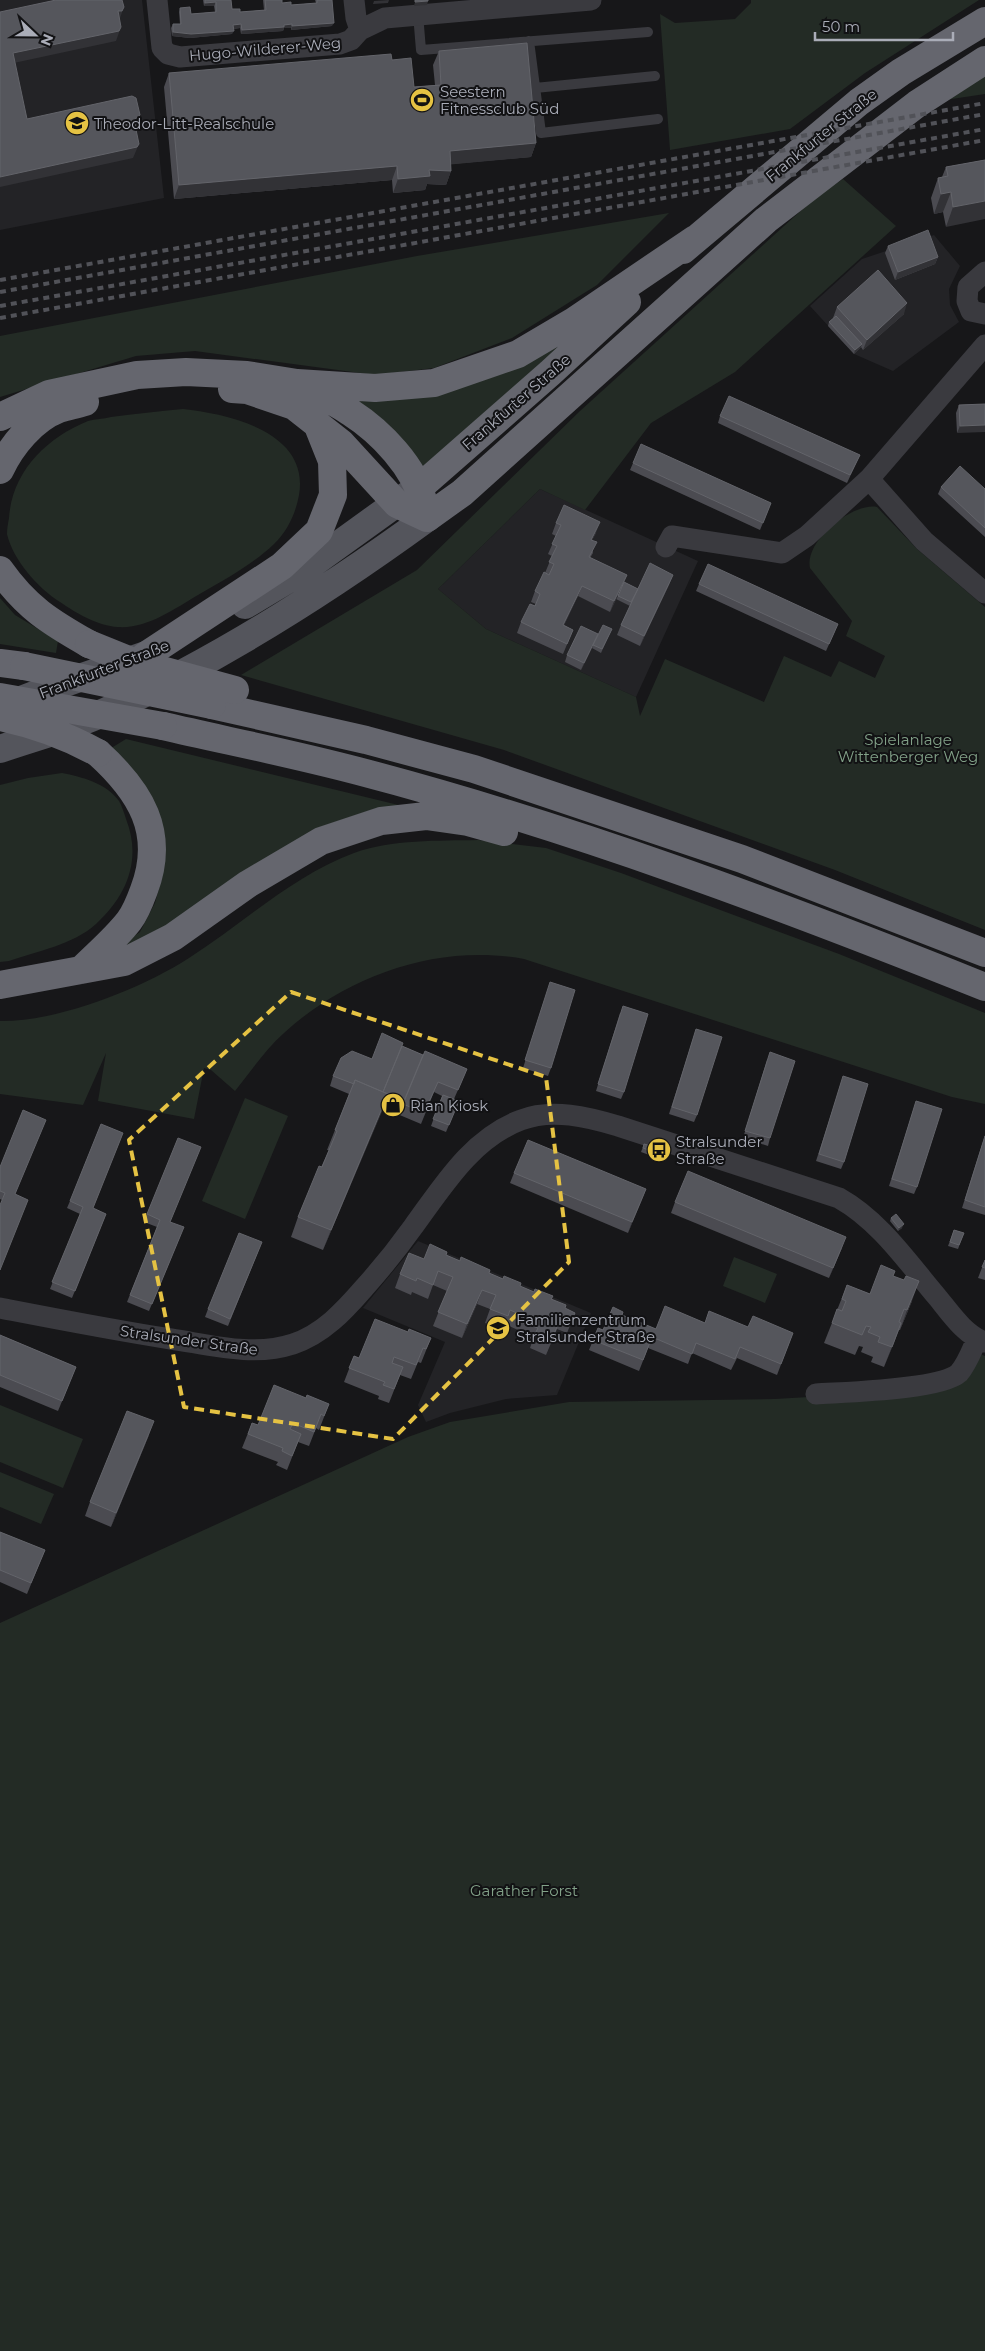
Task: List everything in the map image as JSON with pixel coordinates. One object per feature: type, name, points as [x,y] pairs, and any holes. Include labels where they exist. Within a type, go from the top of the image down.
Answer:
[{"type":"highway","name":"Frankfurter Straße","points":[[420,487],[550,374],[695,239],[860,102],[901,72],[985,21]]},
{"type":"highway","name":"Frankfurter Straße","points":[[427,518],[462,493],[766,220],[917,104],[985,60]]},
{"type":"highway","points":[[0,417],[49,394],[138,375],[186,372],[247,374],[297,383],[375,388],[434,383],[518,354],[574,321],[695,239]]},
{"type":"highway","points":[[297,383],[357,417],[389,445],[420,487],[427,518]]},
{"type":"highway","points":[[0,470],[7,454],[32,426],[57,410],[111,396],[188,386],[247,390],[294,406],[342,443],[398,504],[427,518]]},
{"type":"highway","points":[[144,656],[282,566],[319,531],[333,495],[332,461],[316,422]]},
{"type":"highway","points":[[0,570],[27,604],[89,644],[136,663],[343,720],[366,740]]},
{"type":"highway","points":[[12,664],[212,705],[366,740],[484,772],[742,860],[985,953]]},
{"type":"highway","points":[[0,697],[163,726],[357,771],[546,826],[655,862],[985,987]]},
{"type":"highway","points":[[0,717],[24,722],[67,737],[98,753],[118,771],[138,797],[152,835],[152,856],[148,879],[130,920],[81,970]]},
{"type":"highway","points":[[0,985],[124,962],[173,938],[248,884],[322,841],[381,821],[426,816],[468,822],[549,845],[622,871],[655,862]]},
{"type":"main road","name":"Frankfurter Straße","points":[[0,708],[144,656],[211,625],[296,574],[420,487]]},
{"type":"main road","name":"Frankfurter Straße","points":[[0,749],[106,712],[252,634],[353,570],[427,518]]},
{"type":"street","name":"Hugo-Wilderer-Weg","points":[[157,0],[161,45],[164,51],[172,56],[340,44],[351,40],[360,30],[385,18],[418,14],[457,5],[591,0]]},
{"type":"street","points":[[354,0],[356,18],[360,30]]},
{"type":"street","points":[[985,272],[968,287],[967,301],[971,310],[985,314]]},
{"type":"street","points":[[666,547],[672,536],[782,553],[807,536],[869,479],[985,345]]},
{"type":"street","points":[[869,479],[924,541],[985,592]]},
{"type":"street","name":"Stralsunder Straße","points":[[0,1308],[131,1333],[234,1349],[271,1350],[295,1343],[332,1322],[353,1301],[409,1233],[455,1170],[475,1149],[502,1129],[523,1119],[567,1114],[618,1126],[839,1198],[869,1218],[944,1306],[981,1341]]},
{"type":"street","points":[[816,1394],[896,1389],[948,1379],[958,1374],[981,1341]]},
{"type":"lane","points":[[418,14],[421,50],[648,32]]},
{"type":"lane","points":[[529,41],[541,132],[658,119]]},
{"type":"lane","points":[[535,88],[655,76]]},
{"type":"highlighted area","points":[[291,992],[546,1077],[569,1262],[393,1439],[184,1407],[129,1140]]},
{"type":"shaded area","name":"Theodor-Litt-Realschule","points":[[0,0],[142,0],[164,198],[0,230]]},
{"type":"shaded area","points":[[934,235],[960,266],[949,289],[950,305],[959,322],[893,371],[854,354],[810,306],[862,259]]},
{"type":"shaded area","points":[[540,489],[698,561],[636,697],[486,629],[438,589]]},
{"type":"shaded area","name":"Familienzentrum Stralsunder Straße","points":[[418,1241],[591,1313],[557,1395],[506,1399],[450,1413],[426,1422],[418,1405],[445,1342],[363,1308]]},
{"type":"green space","points":[[751,0],[979,0],[865,73],[790,129],[670,150],[660,14],[675,23],[735,19],[751,3]]},
{"type":"green space","points":[[985,73],[985,94],[945,100]]},
{"type":"green space","name":"Spielanlage Wittenberger Weg","points":[[843,179],[896,226],[735,372],[651,423],[585,510],[540,489],[438,589],[486,629],[636,697],[640,716],[665,659],[764,702],[784,656],[831,677],[839,661],[875,678],[885,656],[846,636],[852,621],[810,568],[810,557],[822,536],[844,517],[867,507],[877,507],[917,549],[985,607],[985,930],[835,870],[504,750],[241,675],[417,570],[580,411],[816,197]]},
{"type":"green space","points":[[669,213],[597,285],[512,338],[434,368],[375,375],[195,351],[136,356],[0,397],[0,336],[417,256]]},
{"type":"green space","points":[[595,316],[419,473],[331,394],[370,398]]},
{"type":"green space","points":[[183,409],[243,422],[262,430],[279,441],[292,456],[299,473],[299,495],[296,508],[279,539],[265,552],[228,578],[170,612],[150,621],[129,627],[110,626],[95,622],[66,606],[43,589],[27,572],[15,554],[7,532],[12,501],[17,486],[24,472],[45,447],[58,437],[88,421]]},
{"type":"green space","points":[[0,598],[15,615],[58,641],[56,653],[0,644]]},
{"type":"green space","points":[[126,739],[415,809],[95,963],[140,932],[155,903],[162,877],[164,842],[157,808],[139,780],[108,750]]},
{"type":"green space","points":[[62,773],[101,785],[119,801],[131,834],[132,862],[129,876],[116,901],[107,913],[87,931],[54,947],[0,962],[0,785],[28,778]]},
{"type":"green space","points":[[478,840],[546,848],[621,873],[839,954],[985,1013],[985,1104],[952,1097],[524,959],[492,955],[427,960],[396,968],[365,980],[336,995],[284,1033],[264,1054],[235,1091],[211,1070],[204,1068],[194,1119],[98,1101],[106,1053],[83,1105],[0,1094],[0,1021],[23,1020],[72,1010],[98,1002],[147,981],[189,958],[310,874],[354,853],[369,848],[400,843]]},
{"type":"green space","points":[[245,1098],[288,1116],[245,1219],[202,1201]]},
{"type":"green space","points":[[734,1257],[777,1274],[765,1303],[723,1286]]},
{"type":"green space","name":"Garather Forst","points":[[978,1353],[985,1356],[985,2351],[0,2351],[0,1623],[408,1437],[450,1422],[569,1402],[775,1399],[894,1392],[947,1384]]},
{"type":"green space","points":[[0,1405],[83,1439],[63,1488],[0,1462]]},
{"type":"green space","points":[[0,1472],[54,1494],[41,1524],[0,1507]]},
{"type":"building","points":[[56,0],[122,0],[124,7],[122,11],[118,11],[121,27],[119,31],[13,53],[27,119],[132,96],[136,98],[140,115],[134,120],[139,144],[137,147],[0,177],[0,12]]},
{"type":"building","points":[[205,0],[231,0],[232,9],[240,9],[240,12],[266,10],[265,0],[282,0],[282,3],[291,2],[291,5],[317,3],[317,0],[332,0],[334,23],[292,26],[292,24],[284,25],[284,27],[242,30],[241,24],[233,25],[234,31],[191,34],[173,32],[173,24],[181,24],[180,8],[190,7],[191,14],[216,12],[216,2],[205,3]]},
{"type":"building","points":[[415,0],[428,0],[428,1],[415,2]]},
{"type":"building","points":[[527,43],[536,143],[450,151],[451,171],[429,170],[430,176],[398,179],[397,166],[179,185],[169,73],[391,54],[392,60],[411,58],[414,87],[441,85],[439,51]]},
{"type":"building","points":[[985,160],[985,201],[953,207],[951,192],[941,194],[938,178],[948,176],[946,167]]},
{"type":"building","points":[[928,230],[938,257],[898,272],[888,246]]},
{"type":"building","points":[[878,270],[907,303],[867,340],[837,307]]},
{"type":"building","points":[[836,316],[862,344],[855,350],[829,322]]},
{"type":"building","points":[[729,396],[860,455],[850,475],[720,416]]},
{"type":"building","points":[[985,404],[985,425],[960,426],[959,405]]},
{"type":"building","points":[[641,444],[771,503],[763,523],[633,463]]},
{"type":"building","points":[[960,466],[985,489],[985,528],[941,487]]},
{"type":"building","points":[[564,505],[600,522],[591,540],[597,542],[589,557],[627,575],[614,601],[582,586],[563,625],[573,630],[567,644],[521,622],[530,604],[535,606],[540,594],[535,591],[544,572],[549,575],[554,564],[549,562],[557,546],[552,544],[561,525],[556,523]]},
{"type":"building","points":[[650,563],[673,575],[644,636],[621,625]]},
{"type":"building","points":[[708,564],[838,624],[829,644],[699,584]]},
{"type":"building","points":[[624,582],[638,589],[631,602],[618,596]]},
{"type":"building","points":[[603,625],[612,629],[602,649],[593,645]]},
{"type":"building","points":[[581,626],[598,634],[584,663],[567,655]]},
{"type":"building","points":[[550,982],[575,990],[551,1068],[525,1060]]},
{"type":"building","points":[[623,1006],[648,1014],[624,1092],[598,1084]]},
{"type":"building","points":[[696,1029],[722,1037],[697,1115],[672,1107]]},
{"type":"building","points":[[382,1033],[403,1043],[383,1092],[355,1080],[354,1084],[333,1076],[341,1058],[352,1051],[372,1059]]},
{"type":"building","points":[[402,1046],[423,1055],[401,1108],[385,1101],[388,1094],[383,1092]]},
{"type":"building","points":[[425,1051],[467,1069],[458,1090],[438,1082],[424,1113],[403,1104]]},
{"type":"building","points":[[770,1052],[795,1061],[770,1138],[745,1131]]},
{"type":"building","points":[[843,1076],[868,1084],[844,1162],[819,1154]]},
{"type":"building","points":[[355,1080],[388,1094],[331,1230],[298,1217],[319,1166],[322,1167],[337,1131],[335,1130]]},
{"type":"building","points":[[443,1095],[459,1101],[449,1125],[433,1119]]},
{"type":"building","points":[[916,1101],[942,1109],[917,1187],[892,1179]]},
{"type":"building","points":[[23,1110],[46,1120],[15,1194],[28,1200],[0,1270],[0,1205],[5,1193],[0,1191],[0,1167]]},
{"type":"building","points":[[101,1124],[123,1133],[93,1208],[106,1214],[75,1291],[52,1282],[83,1207],[70,1201]]},
{"type":"building","points":[[985,1136],[985,1207],[965,1200]]},
{"type":"building","points":[[178,1138],[201,1147],[170,1222],[184,1227],[152,1304],[130,1295],[160,1220],[147,1214]]},
{"type":"building","points":[[528,1140],[646,1189],[632,1222],[514,1173]]},
{"type":"building","points":[[644,1144],[655,1147],[654,1152],[643,1148]]},
{"type":"building","points":[[688,1171],[846,1237],[833,1268],[675,1202]]},
{"type":"building","points":[[896,1214],[904,1224],[899,1228],[891,1218]]},
{"type":"building","points":[[954,1230],[964,1233],[959,1245],[950,1242]]},
{"type":"building","points":[[239,1233],[262,1242],[230,1319],[208,1309]]},
{"type":"building","points":[[430,1244],[447,1252],[446,1255],[460,1261],[461,1257],[490,1270],[489,1273],[503,1279],[504,1276],[521,1283],[520,1286],[534,1292],[535,1289],[553,1296],[551,1299],[566,1305],[565,1308],[575,1313],[572,1319],[562,1315],[551,1341],[535,1334],[538,1328],[521,1322],[524,1316],[510,1310],[508,1316],[490,1309],[496,1295],[482,1290],[467,1324],[438,1312],[453,1277],[438,1271],[433,1285],[417,1278],[416,1281],[400,1274],[409,1253],[424,1259]]},
{"type":"building","points":[[881,1265],[895,1271],[893,1276],[904,1280],[906,1276],[919,1281],[907,1310],[904,1309],[892,1347],[878,1342],[880,1337],[868,1332],[871,1327],[866,1326],[862,1335],[832,1323],[837,1309],[842,1311],[846,1301],[842,1299],[847,1285],[870,1294]]},
{"type":"building","points":[[665,1306],[705,1323],[709,1311],[748,1327],[753,1316],[793,1333],[781,1364],[740,1347],[735,1359],[696,1343],[692,1354],[652,1337],[643,1360],[593,1340],[598,1328],[603,1330],[613,1307],[623,1312],[622,1315],[656,1329]]},
{"type":"building","points":[[375,1319],[408,1332],[409,1329],[431,1338],[426,1349],[423,1348],[416,1365],[394,1357],[392,1363],[403,1367],[394,1389],[383,1385],[385,1382],[349,1368],[354,1356],[359,1358]]},
{"type":"building","points":[[0,1335],[76,1367],[62,1401],[0,1375]]},
{"type":"building","points":[[274,1385],[306,1398],[307,1395],[329,1404],[324,1416],[321,1414],[314,1432],[293,1423],[290,1429],[301,1434],[292,1456],[282,1451],[283,1448],[248,1434],[252,1423],[258,1425]]},
{"type":"building","points":[[127,1411],[154,1421],[116,1513],[90,1502]]},
{"type":"building","points":[[0,1532],[45,1550],[31,1583],[0,1570]]},
{"type":"railway","points":[[0,280],[985,103]]},
{"type":"railway","points":[[0,292],[985,114]]},
{"type":"railway","points":[[0,306],[985,129]]},
{"type":"railway","points":[[0,318],[985,140]]},
{"type":"place","name":"Seestern Fitnessclub Süd","points":[[422,100]]},
{"type":"place","name":"Theodor-Litt-Realschule","points":[[77,123]]},
{"type":"place","name":"Rian Kiosk","points":[[393,1105]]},
{"type":"place","name":"Stralsunder Straße","points":[[659,1150]]},
{"type":"place","name":"Familienzentrum Stralsunder Straße","points":[[498,1328]]}]
